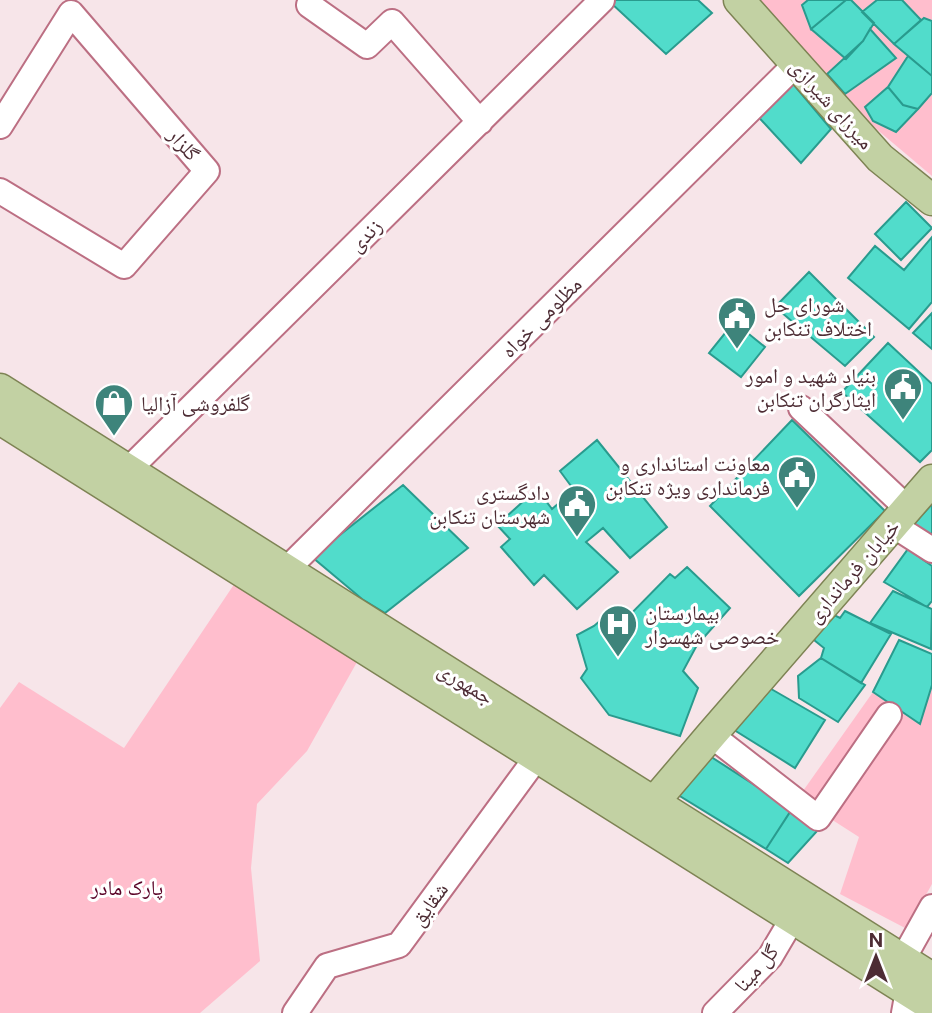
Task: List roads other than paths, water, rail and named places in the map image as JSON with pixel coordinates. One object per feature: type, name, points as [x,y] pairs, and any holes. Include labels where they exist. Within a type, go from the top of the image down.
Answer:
[{"type":"main road","name":"میرزای شیرازی","points":[[739,0],[880,158],[932,201]]},
{"type":"main road","name":"جمهوری","points":[[0,389],[286,570],[647,812],[793,919],[919,997]]},
{"type":"main road","name":"جمهوری","points":[[0,419],[537,757],[647,812],[903,959],[919,997]]},
{"type":"main road","name":"خیابان فرمانداری","points":[[647,812],[932,480]]},
{"type":"street","name":"زندی","points":[[128,470],[602,0]]},
{"type":"street","points":[[309,5],[367,46],[392,22],[480,122]]},
{"type":"street","name":"گلزار","points":[[0,126],[71,13],[207,170],[124,267],[0,191]]},
{"type":"street","name":"مظلومی خواه","points":[[286,570],[796,64]]},
{"type":"street","points":[[801,408],[932,551]]},
{"type":"street","points":[[711,735],[818,818],[888,715]]},
{"type":"street","name":"شقایق","points":[[295,1013],[327,967],[399,945],[537,757]]},
{"type":"street","points":[[903,959],[932,907]]},
{"type":"street","name":"گل مینا","points":[[715,1013],[770,957],[793,919]]},
{"type":"place","name":"شورای حل اختلاف تنکابن","points":[[737,350]]},
{"type":"place","name":"بنیاد شهید و امور ایثارگران تنکابن","points":[[903,421]]},
{"type":"place","name":"گلفروشی آزالیا","points":[[114,437]]},
{"type":"place","name":"معاونت استانداری و فرمانداری ویژه تنکابن","points":[[797,509]]},
{"type":"place","name":"دادگستری شهرستان تنکابن","points":[[577,538]]},
{"type":"place","name":"بیمارستان خصوصی شهسوار","points":[[618,658]]},
{"type":"park label","name":"پارک مادر","points":[[127,887]]}]
